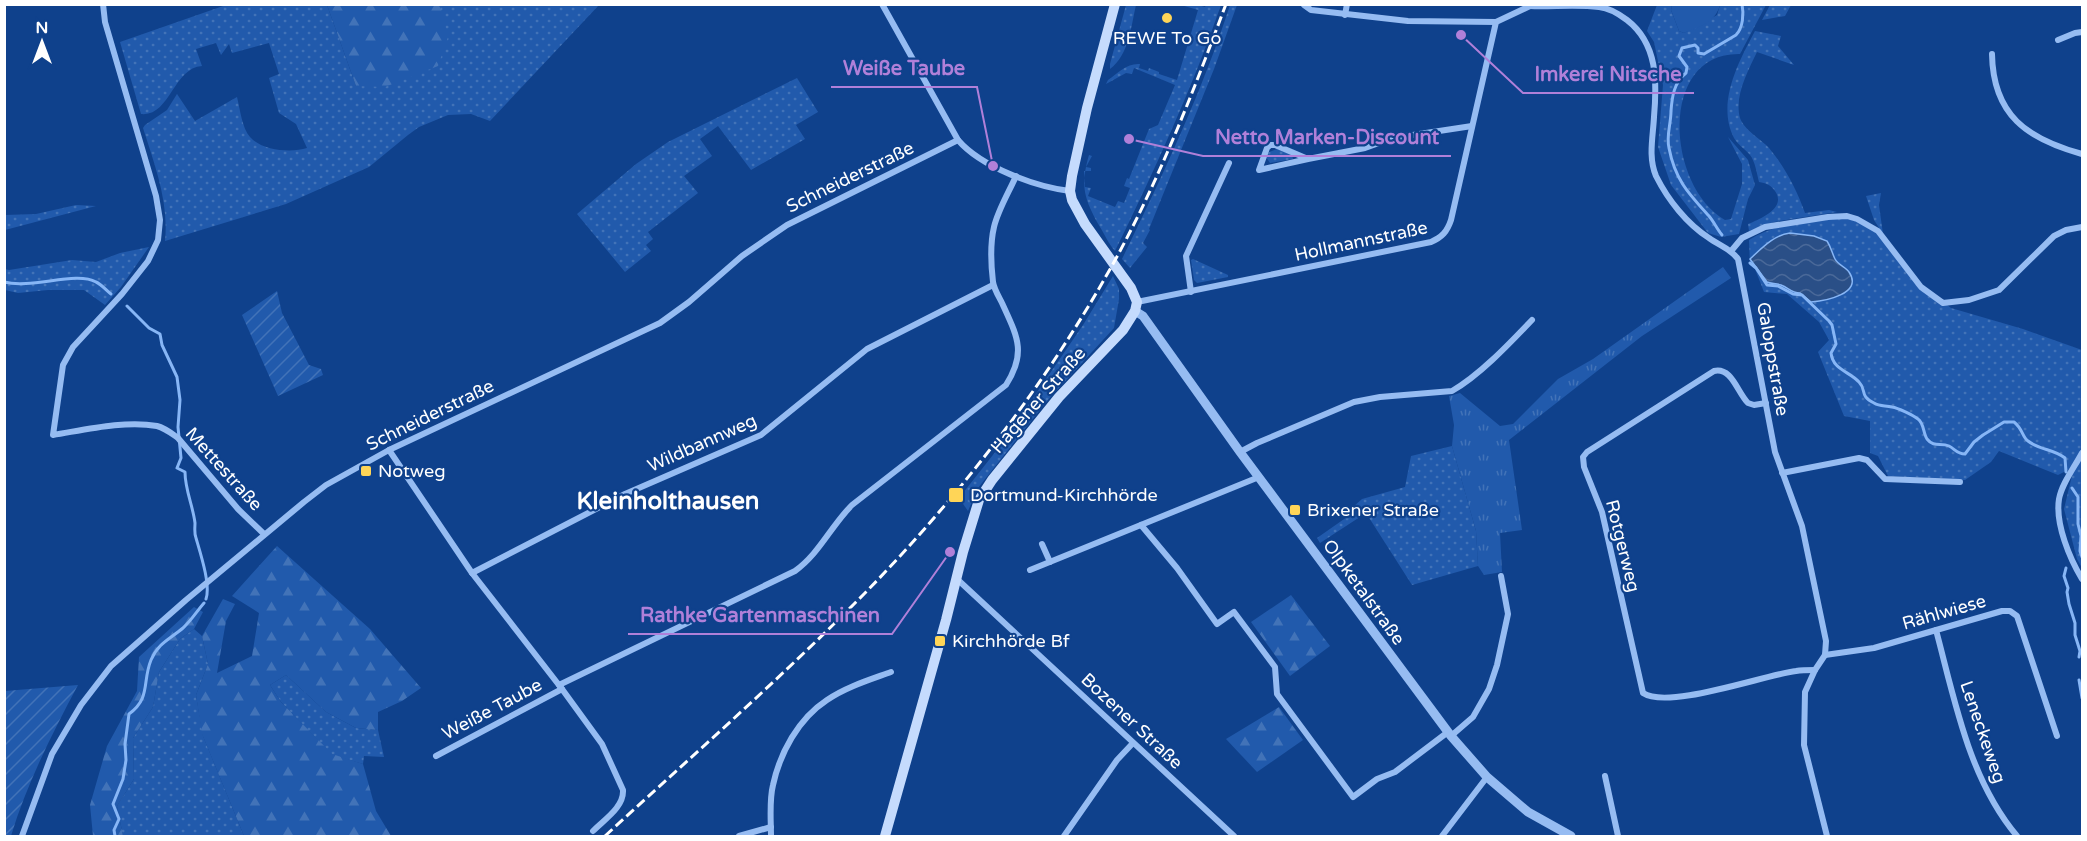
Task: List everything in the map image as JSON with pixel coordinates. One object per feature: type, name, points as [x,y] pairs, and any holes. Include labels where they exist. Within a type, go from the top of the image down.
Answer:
[{"type":"main road","points":[[1115,4],[1087,108],[1070,191],[1072,200],[1085,224],[1122,273],[1136,307]]},
{"type":"main road","name":"Hagener Straße","points":[[885,837],[971,525],[985,490],[1059,397],[1123,330],[1136,307]]},
{"type":"street","name":"Mettestraße","points":[[103,4],[105,22],[156,196],[160,220],[158,240],[148,261],[122,294],[73,347],[63,364],[53,435],[109,426],[158,426],[169,431],[178,438],[238,509],[264,534]]},
{"type":"street","points":[[882,4],[964,148],[1016,176],[1053,189],[1070,191]]},
{"type":"street","points":[[1345,15],[1347,4]]},
{"type":"street","points":[[1304,5],[1311,10],[1408,21],[1496,22],[1530,5],[1600,7],[1617,12],[1645,38],[1652,55],[1656,95],[1650,150],[1656,174],[1674,204],[1691,224],[1710,239],[1732,250],[1742,238],[1766,227],[1847,216],[1865,222],[1878,231],[1921,287],[1943,303],[1969,300],[1999,290],[2054,236],[2066,230],[2082,227]]},
{"type":"street","name":"Hollmannstraße","points":[[1136,307],[1191,292],[1441,238],[1448,230],[1451,220],[1496,22]]},
{"type":"street","points":[[2058,40],[2082,32]]},
{"type":"street","points":[[1992,54],[1998,95],[2017,122],[2039,138],[2065,150],[2082,154]]},
{"type":"street","points":[[1308,159],[1270,145],[1259,170],[1365,148],[1393,138],[1472,126]]},
{"type":"street","name":"Schneiderstraße","points":[[22,837],[52,754],[81,705],[111,666],[264,534],[326,485],[389,450],[660,323],[689,302],[742,256],[787,225],[958,140]]},
{"type":"street","points":[[1191,292],[1186,256],[1229,163]]},
{"type":"street","name":"Weiße Taube","points":[[436,756],[561,687],[795,572],[808,561],[839,518],[852,505],[1006,385],[1016,370],[1019,356],[1017,340],[993,285],[992,259],[994,226],[1016,176]]},
{"type":"street","name":"Galoppstraße","points":[[1732,250],[1741,268],[1775,452],[1802,526],[1826,641],[1825,655]]},
{"type":"street","name":"Wildbannweg","points":[[472,573],[625,494],[761,435],[867,349],[993,285]]},
{"type":"street","name":"Olpketalstraße","points":[[1136,307],[1240,452],[1450,734],[1487,777],[1528,812],[1572,837]]},
{"type":"street","points":[[1240,452],[1354,402],[1452,391],[1471,377],[1532,320]]},
{"type":"street","name":"Rotgerweg","points":[[1766,403],[1754,405],[1748,403],[1728,374],[1719,370],[1714,371],[1587,452],[1583,457],[1584,467],[1602,512],[1643,693],[1649,697],[1670,697],[1721,690],[1795,671],[1815,670]]},
{"type":"street","points":[[389,450],[472,573],[561,687],[602,744],[623,790],[623,798],[620,805],[593,831]]},
{"type":"street","points":[[2082,453],[2060,497],[2059,510],[2071,560],[2082,579]]},
{"type":"street","points":[[1782,473],[1858,458],[1867,460],[1885,479],[1960,482]]},
{"type":"street","points":[[1030,570],[1259,477]]},
{"type":"street","points":[[1141,525],[1218,624],[1234,612],[1275,668],[1277,694],[1353,797],[1377,779],[1395,772],[1473,717],[1489,689],[1497,665],[1508,614],[1501,576]]},
{"type":"street","points":[[1042,544],[1050,561]]},
{"type":"street","name":"Bozener Straße","points":[[957,579],[1234,837]]},
{"type":"street","name":"Rählwiese","points":[[1825,655],[1874,648],[2010,610],[2017,616],[2057,736]]},
{"type":"street","name":"Leneckeweg","points":[[1936,630],[1953,696],[1986,792],[2017,837]]},
{"type":"street","points":[[1825,655],[1808,683],[1804,701],[1804,745],[1827,837]]},
{"type":"street","points":[[771,837],[772,787],[780,760],[791,738],[809,716],[826,701],[857,684],[891,672]]},
{"type":"street","points":[[1064,837],[1117,760],[1133,743]]},
{"type":"street","points":[[1605,776],[1618,837]]},
{"type":"street","points":[[1442,837],[1487,777]]},
{"type":"street","points":[[739,837],[771,827]]},
{"type":"green space","points":[[432,4],[440,6],[448,37],[438,66],[385,87],[356,86],[327,5]]},
{"type":"green space","points":[[1672,4],[1720,5],[1711,20],[1684,33],[1679,31],[1671,10]]},
{"type":"green space","points":[[1770,4],[1791,5],[1785,16],[1762,20]]},
{"type":"green space","points":[[226,5],[327,5],[356,86],[440,7],[432,5],[599,5],[490,121],[471,114],[448,115],[419,127],[369,167],[286,204],[165,241],[163,198],[143,128],[167,110],[177,94],[195,121],[237,97],[245,129],[255,142],[277,150],[307,148],[296,124],[279,113],[269,78],[279,74],[269,43],[232,53],[229,44],[221,55],[216,43],[196,49],[202,66],[184,75],[159,108],[151,113],[141,114],[120,42]]},
{"type":"green space","points":[[1126,5],[1136,5],[1131,31],[1121,56],[1110,69],[1110,64]]},
{"type":"green space","points":[[1181,5],[1205,7],[1206,5],[1221,5],[1172,130],[1115,251],[1090,208],[1085,187],[1091,188],[1088,196],[1115,207],[1118,201],[1124,203],[1130,188],[1124,186],[1127,178],[1129,179],[1149,129],[1158,125],[1175,85],[1134,68],[1132,74],[1126,73],[1106,84],[1108,80],[1131,65],[1140,64],[1139,68],[1148,71],[1149,68],[1177,80],[1198,10]]},
{"type":"green space","points":[[1230,5],[1237,5],[1214,69],[1143,243],[1147,247],[1130,268],[1122,259],[1194,102]]},
{"type":"green space","points":[[1657,5],[1672,5],[1671,10],[1679,31],[1684,33],[1717,15],[1720,5],[1766,5],[1740,54],[1713,59],[1695,74],[1684,97],[1680,124],[1682,152],[1691,179],[1705,203],[1725,220],[1731,219],[1742,184],[1742,164],[1728,137],[1748,160],[1755,185],[1748,199],[1739,234],[1721,237],[1708,233],[1671,185],[1658,147],[1663,85],[1654,42],[1647,31]]},
{"type":"green space","points":[[1755,31],[1781,36],[1778,46],[1794,65],[1757,52],[1740,92],[1740,118],[1780,163],[1805,213],[1829,210],[1837,212],[1774,222],[1749,231],[1748,224],[1770,212],[1778,203],[1775,191],[1772,187],[1759,182],[1752,158],[1734,138],[1727,111],[1732,83],[1742,55]]},
{"type":"green space","points":[[797,78],[818,112],[796,125],[805,139],[751,170],[718,126],[700,139],[712,156],[684,176],[698,193],[648,232],[653,239],[646,245],[651,251],[625,272],[577,214],[636,164],[668,142]]},
{"type":"green space","points":[[1277,149],[1292,155],[1293,159],[1270,163],[1266,157],[1269,152]]},
{"type":"green space","points":[[1881,193],[1879,205],[1883,234],[1874,220],[1866,196]]},
{"type":"green space","points":[[76,205],[96,206],[5,230],[5,215],[36,214]]},
{"type":"green space","points":[[1847,216],[1872,226],[1910,275],[1951,308],[2023,329],[2082,350],[2082,568],[2077,559],[2064,509],[2074,467],[2058,475],[1999,451],[1991,462],[1965,480],[1888,476],[1878,456],[1870,453],[1870,421],[1844,416],[1818,352],[1829,340],[1819,322],[1787,294],[1764,292],[1755,269],[1750,265],[1749,240],[1784,226]]},
{"type":"green space","points":[[149,247],[121,287],[105,305],[84,290],[18,293],[5,290],[5,269],[72,260],[96,262],[120,253]]},
{"type":"green space","points":[[1191,260],[1228,277],[1197,283],[1194,280]]},
{"type":"green space","points":[[1723,267],[1731,278],[1642,336],[1509,440],[1522,530],[1500,533],[1502,572],[1484,575],[1478,566],[1476,531],[1452,446],[1454,425],[1449,396],[1460,393],[1500,426],[1513,424],[1558,379],[1593,359]]},
{"type":"green space","points":[[1113,276],[1119,289],[1114,328],[1047,401],[978,488],[968,511],[959,498],[1015,427]]},
{"type":"green space","points":[[277,291],[282,313],[309,365],[321,369],[323,375],[278,396],[242,315]]},
{"type":"green space","points":[[1452,446],[1476,531],[1478,566],[1412,585],[1366,513],[1320,543],[1317,538],[1347,517],[1362,499],[1405,487],[1411,456]]},
{"type":"green space","points":[[277,546],[370,629],[421,688],[402,701],[378,712],[378,730],[356,728],[326,712],[286,675],[270,685],[281,702],[332,754],[363,764],[376,811],[391,836],[244,836],[202,734],[196,695],[208,664],[202,636],[223,599],[235,604],[226,621],[217,673],[252,656],[259,613],[232,596]]},
{"type":"green space","points":[[1291,595],[1330,646],[1290,676],[1251,622]]},
{"type":"green space","points":[[194,607],[203,612],[194,629],[180,639],[159,672],[153,707],[133,738],[134,779],[117,806],[123,836],[93,836],[90,805],[107,746],[137,691],[139,657]]},
{"type":"green space","points":[[194,629],[202,636],[208,664],[196,695],[203,736],[244,836],[123,836],[117,806],[134,779],[133,738],[153,707],[159,672],[180,639]]},
{"type":"green space","points":[[286,675],[326,712],[356,728],[378,730],[384,757],[364,756],[363,764],[332,755],[281,702],[270,685]]},
{"type":"green space","points":[[78,685],[32,778],[11,836],[5,836],[5,691]]},
{"type":"green space","points":[[1279,707],[1303,740],[1257,772],[1226,739]]},
{"type":"water","points":[[1790,233],[1814,236],[1827,241],[1836,261],[1848,270],[1852,280],[1847,291],[1833,298],[1811,302],[1800,293],[1767,282],[1750,259],[1773,239]]},
{"type":"waterway","points":[[1722,235],[1679,178],[1672,159],[1668,134],[1674,90],[1686,73],[1687,67],[1679,56],[1682,48],[1695,45],[1698,53],[1704,54],[1736,35],[1742,21],[1742,4]]},
{"type":"waterway","points":[[1750,263],[1767,285],[1778,286],[1793,294],[1802,295],[1829,321],[1836,344],[1831,353],[1832,359],[1838,367],[1859,382],[1869,400],[1878,405],[1898,409],[1918,419],[1930,442],[1946,445],[1965,454],[1983,435],[2004,422],[2014,422],[2028,441],[2065,458],[2066,472]]},
{"type":"waterway","points":[[4,282],[15,284],[87,279],[98,283],[111,294]]},
{"type":"waterway","points":[[127,306],[149,328],[160,334],[162,345],[177,377],[180,400],[178,427],[181,458],[177,468],[185,472],[195,534],[206,577],[206,599]]},
{"type":"waterway","points":[[2072,488],[2078,497],[2082,557]]},
{"type":"waterway","points":[[2066,568],[2064,576],[2075,623],[2079,657]]},
{"type":"waterway","points":[[115,836],[114,830],[119,819],[113,804],[123,779],[129,714],[136,708],[143,696],[148,668],[154,654],[161,645],[186,625],[204,603]]},
{"type":"waterway","points":[[2079,680],[2082,698]]},
{"type":"railway","points":[[605,836],[769,686],[864,594],[933,519],[997,440],[1083,315],[1126,239],[1173,140],[1226,4]]},
{"type":"place","name":"REWE To Go","points":[[1167,18]]},
{"type":"place","name":"Imkerei Nitsche","points":[[1461,35]]},
{"type":"place","name":"Netto Marken-Discount","points":[[1129,139]]},
{"type":"place","name":"Weiße Taube","points":[[993,166]]},
{"type":"place","name":"Notweg","points":[[366,471]]},
{"type":"place","name":"Dortmund-Kirchhörde","points":[[956,495]]},
{"type":"place","name":"Brixener Straße","points":[[1295,510]]},
{"type":"place","name":"Rathke Gartenmaschinen","points":[[950,552]]},
{"type":"place","name":"Kirchhörde Bf","points":[[940,641]]},
{"type":"district","name":"Kleinholthausen","points":[[668,501]]}]
